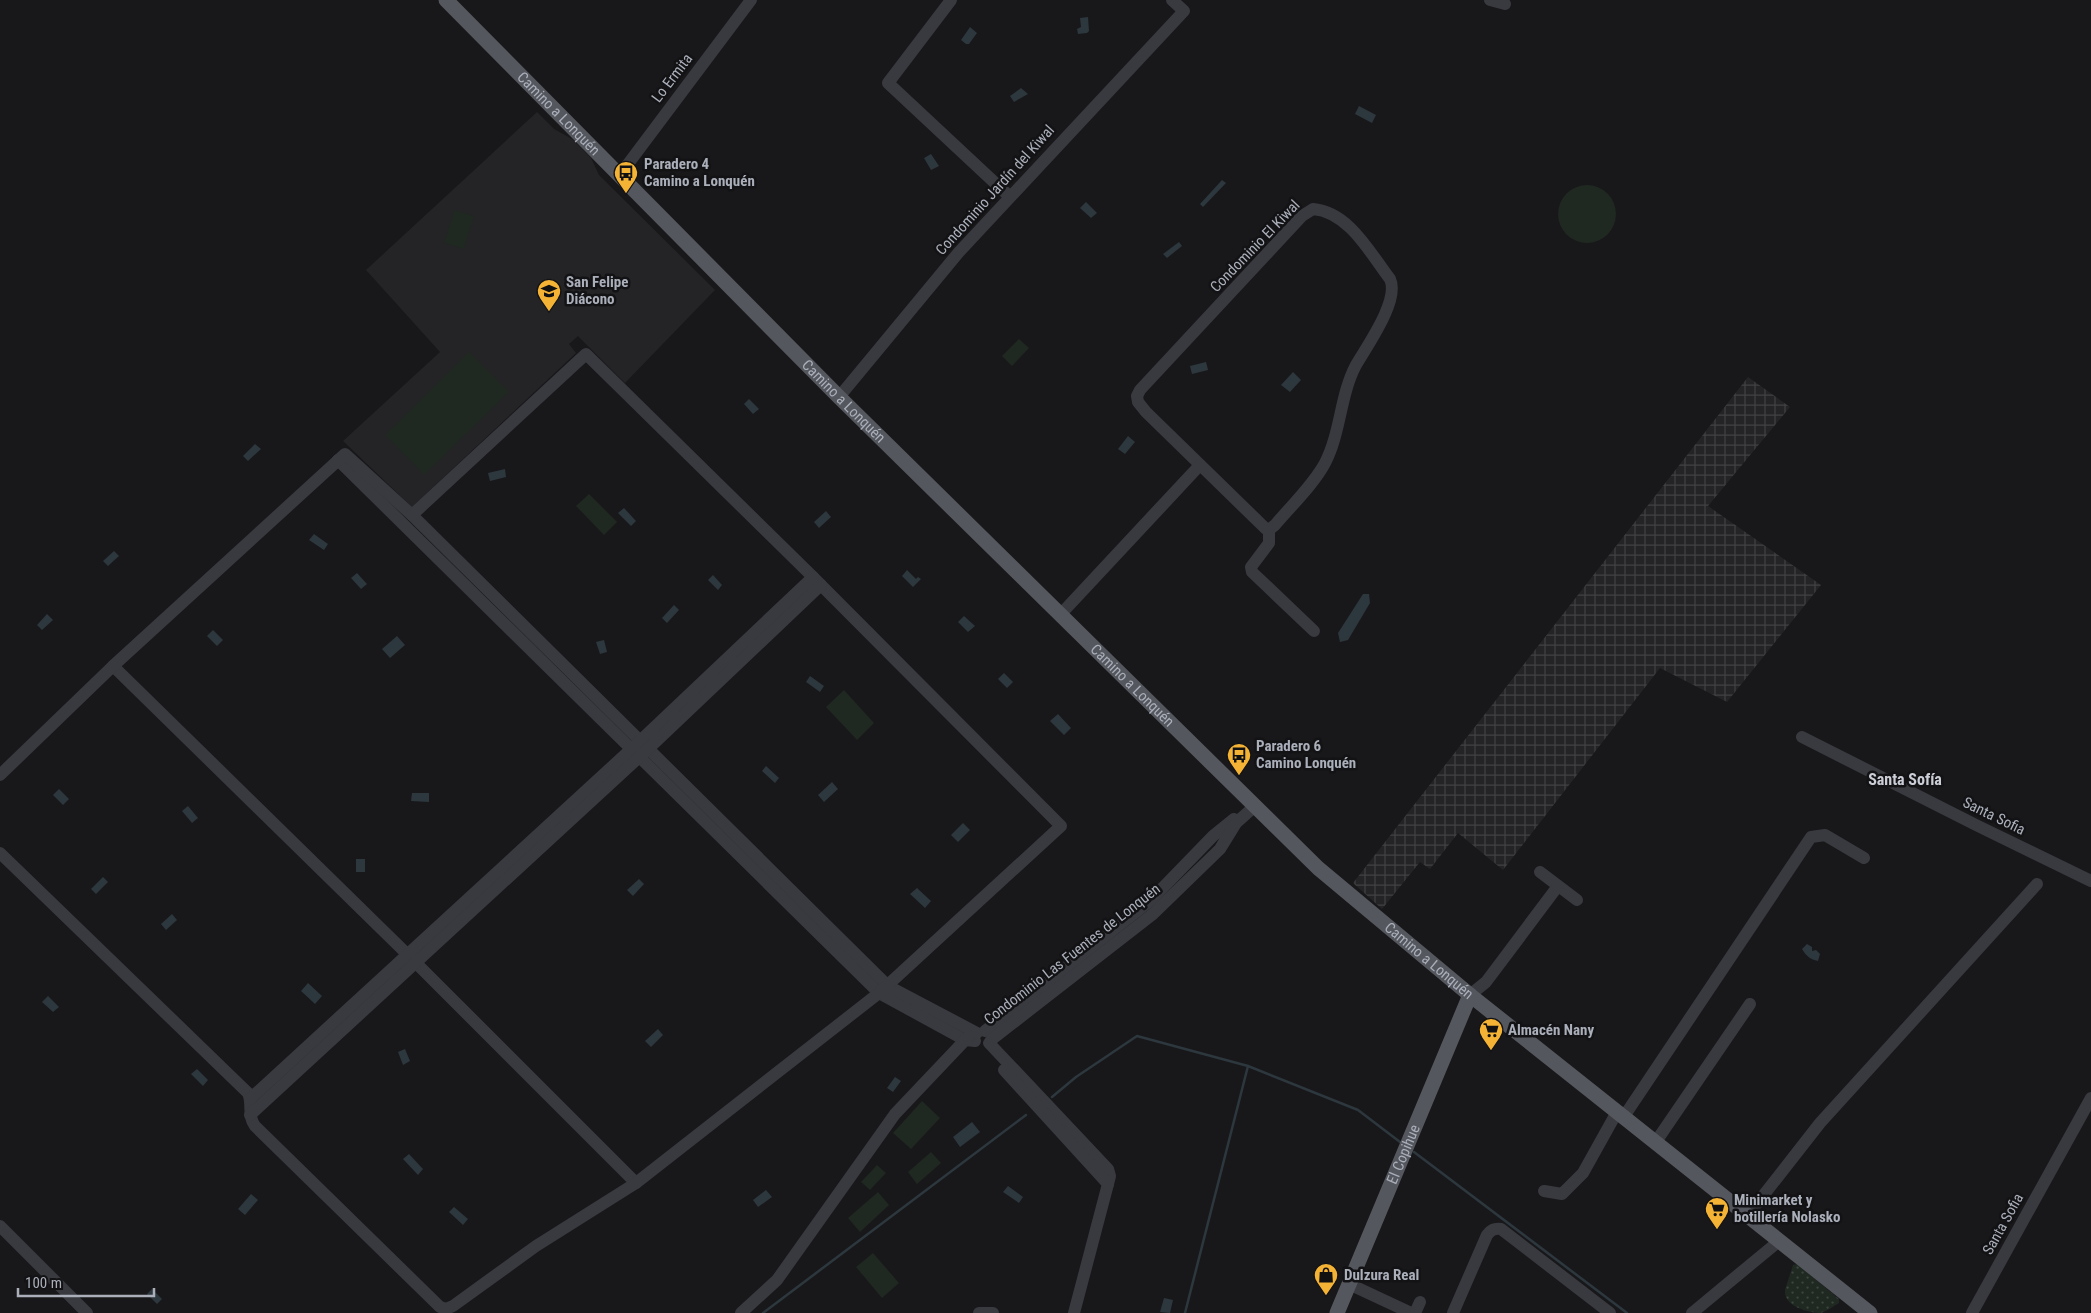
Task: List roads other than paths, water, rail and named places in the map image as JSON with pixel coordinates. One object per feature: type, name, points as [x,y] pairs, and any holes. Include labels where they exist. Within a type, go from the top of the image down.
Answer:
[{"type":"main road","name":"Camino a Lonquén","points":[[446,0],[839,397],[1331,879],[1654,1143],[1748,1215],[1870,1313]]},
{"type":"main road","name":"El Copihue","points":[[1337,1313],[1470,994]]},
{"type":"street","name":"Lo Ermita","points":[[619,176],[751,0]]},
{"type":"street","points":[[951,0],[888,83],[1009,196]]},
{"type":"street","name":"Condominio Jardín del Kiwal","points":[[839,397],[959,252],[1009,196],[1184,11],[1172,0]]},
{"type":"street","points":[[1490,0],[1505,4]]},
{"type":"street","name":"Condominio El Kiwal","points":[[1316,209],[1339,218],[1350,227],[1390,279],[1393,286],[1380,322],[1350,380],[1331,449],[1324,464],[1276,525],[1269,529],[1263,527],[1200,466],[1141,407],[1137,399],[1138,393],[1306,212],[1316,209]]},
{"type":"street","points":[[0,853],[241,1086],[250,1099],[252,1122],[440,1306],[446,1309],[453,1306],[536,1246],[636,1183],[884,989],[1061,826],[817,581],[586,354],[412,515]]},
{"type":"street","points":[[341,457],[412,515],[639,749]]},
{"type":"street","points":[[0,775],[114,666],[341,457]]},
{"type":"street","points":[[341,457],[884,989],[980,1038],[1105,1165],[1110,1176],[1074,1313]]},
{"type":"street","points":[[1060,614],[1200,466]]},
{"type":"street","points":[[1269,529],[1270,542],[1251,567],[1252,572],[1314,631]]},
{"type":"street","points":[[250,1099],[411,958],[639,749],[817,581]]},
{"type":"street","points":[[114,666],[411,958],[636,1183]]},
{"type":"street","name":"Santa Sofia","points":[[1802,737],[2091,881]]},
{"type":"street","name":"Condominio Las Fuentes de Lonquén","points":[[741,1313],[777,1280],[894,1114],[980,1038],[1160,892],[1214,836],[1253,804]]},
{"type":"street","points":[[1544,1191],[1562,1194],[1583,1173],[1620,1115],[1812,836],[1825,835],[1864,858]]},
{"type":"street","points":[[1540,872],[1577,900]]},
{"type":"street","points":[[1748,1215],[1820,1123],[2037,884]]},
{"type":"street","points":[[1470,994],[1486,982],[1558,886]]},
{"type":"street","points":[[250,1115],[411,958]]},
{"type":"street","points":[[1654,1143],[1750,1004]]},
{"type":"street","name":"Santa Sofia","points":[[1972,1313],[2091,1098]]},
{"type":"street","points":[[0,1226],[87,1313]]},
{"type":"street","points":[[1453,1313],[1487,1235],[1490,1230],[1496,1228],[1501,1229],[1610,1313]]},
{"type":"street","points":[[1692,1313],[1779,1241]]},
{"type":"street","points":[[1349,1284],[1411,1313]]},
{"type":"street","points":[[978,1313],[993,1313]]},
{"type":"waterway","points":[[1052,1097],[1076,1077],[1137,1036],[1248,1066],[1358,1110],[1400,1142]]},
{"type":"waterway","points":[[1185,1313],[1248,1066]]},
{"type":"waterway","points":[[763,1313],[1026,1115]]},
{"type":"waterway","points":[[1414,1152],[1627,1313]]},
{"type":"place","name":"Paradero 4 Camino a Lonquén","points":[[626,194]]},
{"type":"place","name":"San Felipe Diácono","points":[[549,312]]},
{"type":"place","name":"Paradero 6 Camino Lonquén","points":[[1239,776]]},
{"type":"place","name":"Almacén Nany","points":[[1491,1051]]},
{"type":"place","name":"Minimarket y botillería Nolasko","points":[[1717,1230]]},
{"type":"place","name":"Dulzura Real","points":[[1326,1296]]},
{"type":"district","name":"Santa Sofía","points":[[1905,779]]}]
